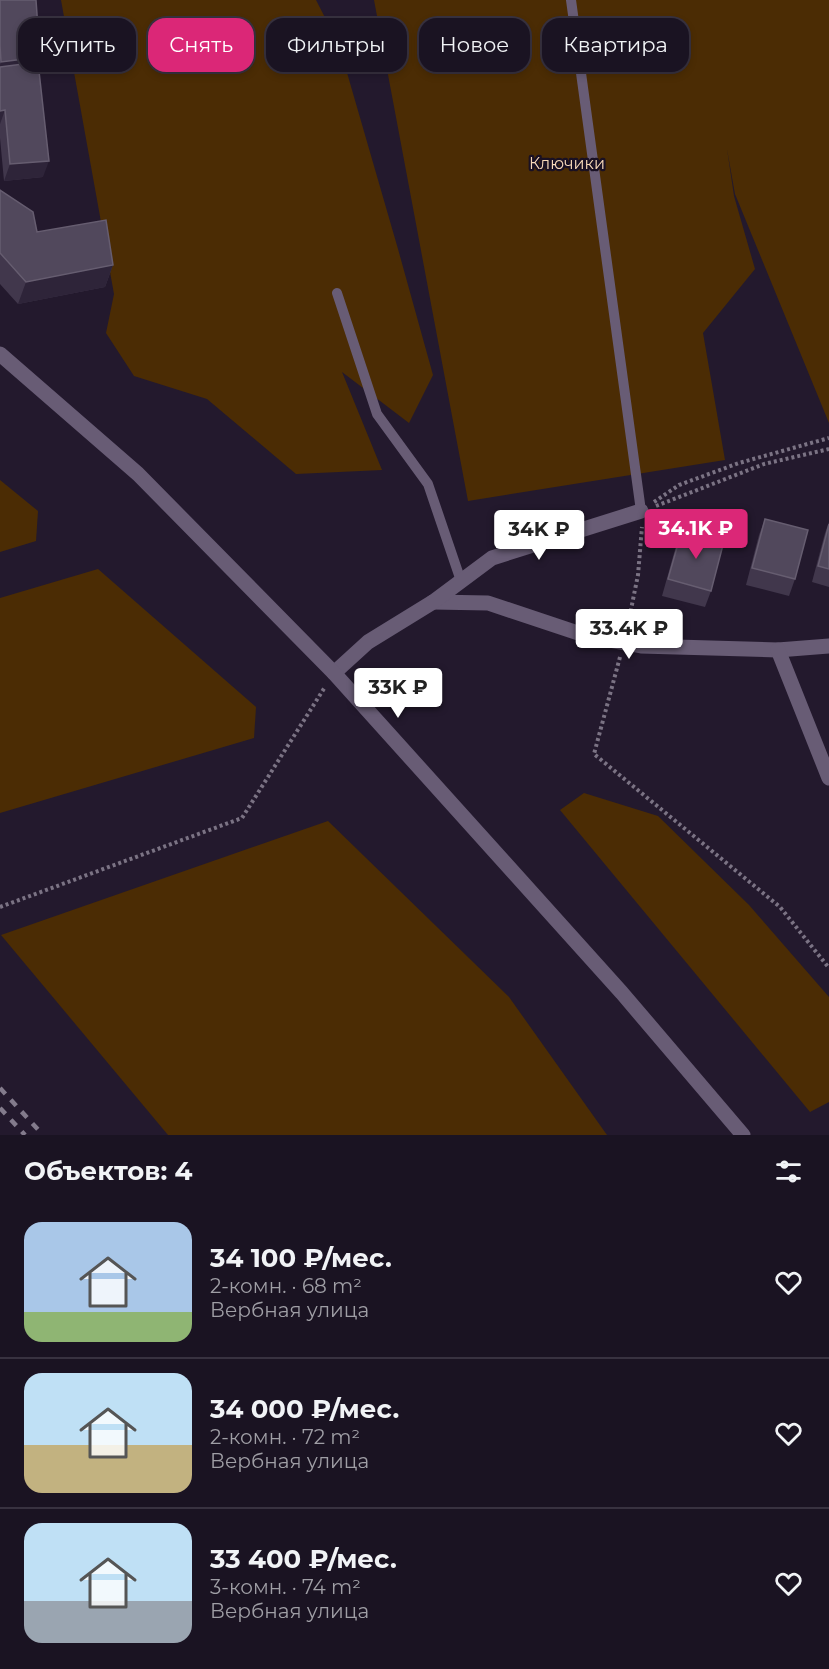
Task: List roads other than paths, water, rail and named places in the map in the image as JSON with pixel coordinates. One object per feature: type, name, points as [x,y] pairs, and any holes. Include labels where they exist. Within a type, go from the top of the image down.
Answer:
[{"type":"main road","points":[[0,354],[138,474],[334,673],[622,993],[743,1135]]},
{"type":"main road","points":[[334,673],[368,642],[433,602],[492,558],[641,511]]},
{"type":"main road","points":[[433,602],[488,603],[587,636],[641,646],[778,650],[829,646]]},
{"type":"main road","points":[[778,650],[829,778]]},
{"type":"lane","points":[[571,0],[641,511]]},
{"type":"lane","points":[[337,293],[376,414],[428,484],[461,581]]},
{"type":"railway","points":[[0,1088],[43,1135]]},
{"type":"railway","points":[[0,1108],[25,1135]]},
{"type":"park label","name":"Ключики","points":[[567,163]]}]
